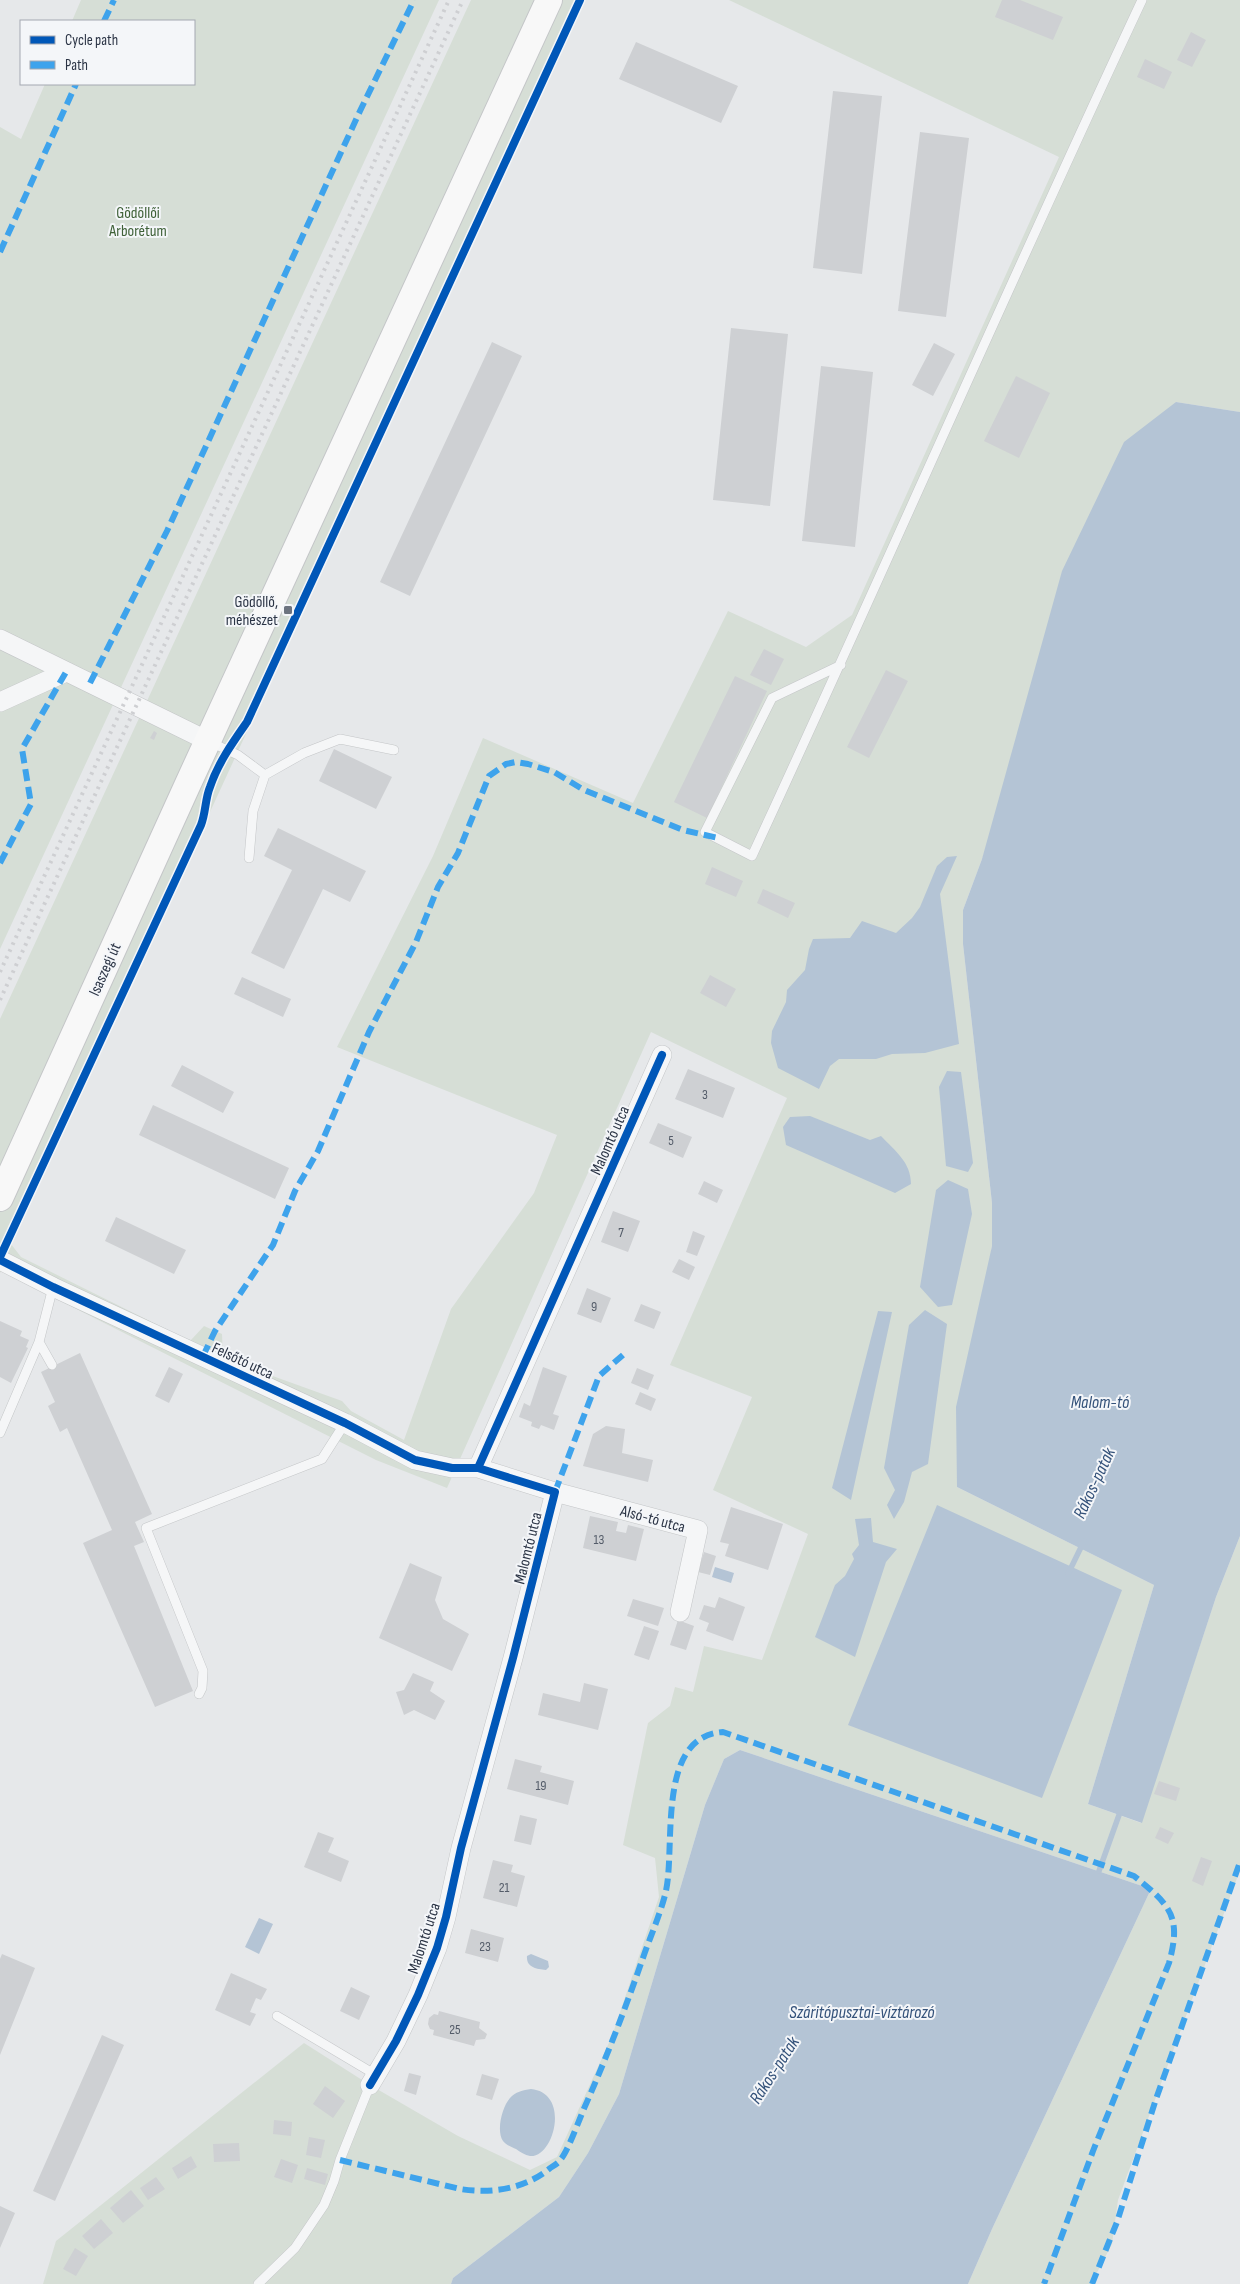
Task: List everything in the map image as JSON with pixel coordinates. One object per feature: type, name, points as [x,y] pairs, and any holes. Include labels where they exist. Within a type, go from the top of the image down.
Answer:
[{"type":"main road","name":"Isaszegi út","points":[[0,1198],[549,0]]},
{"type":"street","points":[[0,639],[208,742]]},
{"type":"street","points":[[0,702],[66,672]]},
{"type":"street","name":"Malomtó utca","points":[[478,1468],[662,1055]]},
{"type":"street","name":"Felsőtó utca","points":[[0,1260],[53,1287],[345,1423],[415,1460],[452,1468],[478,1468]]},
{"type":"street","points":[[478,1468],[556,1492]]},
{"type":"street","name":"Malomtó utca","points":[[373,2080],[396,2041],[418,1995],[437,1948],[446,1917],[461,1848],[514,1658],[556,1492]]},
{"type":"street","name":"Alsó-tó utca","points":[[556,1492],[698,1530],[680,1612]]},
{"type":"lane","points":[[841,665],[772,698],[705,832],[752,856],[841,665],[1076,142],[1142,0]]},
{"type":"lane","points":[[249,858],[253,811],[265,775],[304,753],[340,739],[394,750]]},
{"type":"lane","points":[[208,742],[233,752],[265,775]]},
{"type":"lane","points":[[0,1433],[39,1342],[53,1287]]},
{"type":"lane","points":[[39,1342],[52,1365]]},
{"type":"lane","points":[[199,1694],[202,1688],[203,1671],[146,1528],[322,1459],[345,1423]]},
{"type":"lane","points":[[258,2284],[295,2248],[324,2205],[340,2160],[373,2080],[277,2016]]},
{"type":"green space","name":"Gödöllői Arborétum","points":[[81,0],[439,0],[0,949],[0,127],[21,139],[45,85],[195,85],[195,20],[72,20]]},
{"type":"green space","points":[[471,0],[584,0],[11,1244],[21,1257],[184,1338],[191,1340],[204,1326],[222,1334],[223,1358],[342,1401],[351,1411],[404,1440],[451,1309],[534,1193],[557,1135],[337,1047],[433,856],[483,738],[633,803],[728,611],[806,647],[852,615],[1059,157],[729,0],[1240,0],[1240,412],[1176,402],[982,859],[963,910],[963,944],[992,1203],[992,1246],[957,1487],[1154,1585],[1088,1804],[1141,1823],[1216,1597],[1240,1536],[1240,1870],[1118,2200],[1112,2244],[1091,2284],[968,2284],[1151,1889],[740,1750],[724,1759],[705,1805],[619,2094],[588,2153],[559,2197],[453,2278],[451,2284],[43,2284],[56,2241],[304,2043],[370,2085],[458,2136],[530,2170],[557,2157],[612,2036],[659,1897],[655,1858],[623,1845],[648,1723],[670,1706],[675,1687],[693,1692],[704,1646],[762,1660],[808,1534],[713,1490],[752,1397],[670,1365],[787,1098],[651,1032],[447,1488],[376,1460],[1,1271],[0,1273],[0,1019]]},
{"type":"water","name":"Malom-tó","points":[[1176,402],[1240,412],[1240,1536],[1216,1597],[1142,1823],[1088,1804],[1154,1585],[957,1487],[956,1407],[992,1246],[992,1203],[963,944],[963,910],[982,859],[1062,571],[1124,442]]},
{"type":"water","points":[[957,856],[940,894],[959,1044],[925,1053],[892,1054],[876,1059],[839,1059],[830,1066],[819,1089],[778,1068],[771,1043],[772,1031],[786,1002],[787,990],[805,970],[813,939],[850,938],[862,921],[896,933],[912,918],[920,907],[937,866],[947,857]]},
{"type":"water","points":[[947,1071],[961,1072],[973,1163],[968,1172],[946,1166],[939,1087]]},
{"type":"water","points":[[810,1116],[870,1140],[881,1136],[905,1163],[911,1184],[895,1193],[786,1145],[783,1127],[790,1117]]},
{"type":"water","points":[[948,1180],[968,1189],[972,1214],[952,1305],[938,1307],[920,1287],[936,1190]]},
{"type":"water","points":[[925,1310],[947,1324],[928,1464],[912,1472],[904,1502],[894,1519],[887,1505],[895,1490],[884,1468],[909,1325]]},
{"type":"water","points":[[878,1311],[892,1312],[851,1500],[832,1488]]},
{"type":"water","points":[[937,1505],[1122,1590],[1042,1798],[848,1725]]},
{"type":"water","points":[[871,1518],[873,1542],[897,1549],[886,1562],[855,1657],[815,1637],[835,1585],[845,1576],[854,1559],[852,1554],[859,1545],[855,1519]]},
{"type":"water","points":[[715,1567],[734,1573],[731,1583],[712,1577]]},
{"type":"water","name":"Száritópusztai-víztározó","points":[[740,1750],[1151,1889],[968,2284],[451,2284],[453,2278],[559,2197],[588,2153],[619,2094],[705,1805],[724,1759]]},
{"type":"water","points":[[259,1918],[273,1924],[259,1954],[245,1947]]},
{"type":"water","points":[[531,1954],[548,1961],[549,1967],[546,1970],[530,1965],[527,1956]]},
{"type":"water","points":[[531,2089],[543,2093],[551,2101],[555,2112],[551,2137],[546,2147],[539,2154],[530,2156],[507,2145],[503,2141],[500,2125],[502,2113],[510,2098],[514,2094]]},
{"type":"building","points":[[1002,0],[1020,0],[1063,17],[1053,40],[995,17]]},
{"type":"building","points":[[1191,32],[1206,40],[1192,67],[1177,60]]},
{"type":"building","points":[[636,42],[738,86],[721,123],[619,79]]},
{"type":"building","points":[[1145,59],[1172,72],[1164,89],[1137,77]]},
{"type":"building","points":[[833,91],[882,96],[862,274],[813,268]]},
{"type":"building","points":[[920,132],[969,138],[946,317],[898,311]]},
{"type":"building","points":[[731,328],[788,334],[770,506],[713,500]]},
{"type":"building","points":[[492,342],[522,356],[410,596],[380,582]]},
{"type":"building","points":[[934,343],[955,354],[933,396],[912,385]]},
{"type":"building","points":[[821,366],[873,372],[855,547],[802,541]]},
{"type":"building","points":[[1016,376],[1050,393],[1019,458],[984,441]]},
{"type":"building","points":[[764,649],[784,659],[771,685],[750,675]]},
{"type":"building","points":[[886,670],[908,681],[869,758],[847,747]]},
{"type":"building","points":[[735,676],[767,691],[707,818],[674,802]]},
{"type":"building","points":[[154,731],[157,733],[154,740],[150,738]]},
{"type":"building","points":[[334,749],[392,777],[376,809],[319,781]]},
{"type":"building","points":[[278,828],[366,871],[350,902],[323,889],[284,969],[251,953],[292,870],[264,856]]},
{"type":"building","points":[[712,867],[743,881],[736,897],[705,884]]},
{"type":"building","points":[[763,889],[795,903],[788,918],[757,903]]},
{"type":"building","points":[[710,975],[736,989],[726,1007],[700,993]]},
{"type":"building","points":[[242,977],[291,999],[283,1017],[234,994]]},
{"type":"building","points":[[182,1065],[234,1092],[223,1113],[171,1086]]},
{"type":"building","points":[[688,1069],[735,1088],[723,1118],[675,1099]]},
{"type":"building","points":[[153,1105],[289,1168],[275,1199],[139,1135]]},
{"type":"building","points":[[658,1123],[692,1137],[683,1158],[649,1143]]},
{"type":"building","points":[[704,1181],[723,1190],[717,1203],[698,1194]]},
{"type":"building","points":[[613,1211],[640,1221],[628,1252],[601,1242]]},
{"type":"building","points":[[116,1217],[186,1250],[174,1274],[105,1241]]},
{"type":"building","points":[[693,1231],[705,1236],[697,1256],[686,1252]]},
{"type":"building","points":[[679,1259],[695,1267],[689,1280],[672,1272]]},
{"type":"building","points":[[587,1288],[611,1298],[601,1323],[577,1314]]},
{"type":"building","points":[[641,1304],[661,1312],[654,1329],[634,1321]]},
{"type":"building","points":[[0,1321],[22,1331],[20,1336],[29,1340],[26,1347],[28,1348],[11,1383],[0,1377]]},
{"type":"building","points":[[80,1353],[152,1514],[135,1522],[144,1542],[134,1546],[193,1691],[155,1707],[83,1543],[112,1530],[67,1428],[60,1432],[48,1406],[55,1402],[41,1372]]},
{"type":"building","points":[[169,1367],[183,1374],[169,1403],[155,1396]]},
{"type":"building","points":[[543,1367],[567,1376],[553,1414],[559,1416],[554,1430],[541,1425],[539,1429],[531,1426],[532,1422],[519,1417],[524,1403],[530,1406]]},
{"type":"building","points":[[637,1368],[654,1375],[648,1390],[631,1383]]},
{"type":"building","points":[[640,1392],[656,1399],[651,1411],[635,1404]]},
{"type":"building","points":[[606,1426],[625,1429],[622,1453],[653,1460],[648,1482],[583,1466],[593,1434]]},
{"type":"building","points":[[731,1507],[783,1524],[768,1570],[725,1556],[729,1544],[720,1542]]},
{"type":"building","points":[[590,1516],[618,1522],[616,1531],[626,1533],[628,1525],[644,1529],[636,1561],[583,1548]]},
{"type":"building","points":[[704,1552],[716,1556],[710,1575],[698,1572]]},
{"type":"building","points":[[410,1563],[442,1577],[435,1600],[443,1619],[469,1634],[452,1671],[379,1638]]},
{"type":"building","points":[[719,1597],[745,1607],[733,1641],[706,1631],[709,1623],[699,1619],[704,1605],[715,1608]]},
{"type":"building","points":[[633,1599],[664,1608],[658,1626],[627,1616]]},
{"type":"building","points":[[678,1620],[694,1626],[686,1650],[670,1645]]},
{"type":"building","points":[[644,1626],[659,1631],[649,1660],[634,1655]]},
{"type":"building","points":[[413,1673],[434,1682],[430,1691],[445,1701],[435,1720],[414,1710],[404,1715],[396,1692],[404,1690]]},
{"type":"building","points":[[584,1683],[608,1689],[598,1730],[538,1715],[543,1693],[580,1702]]},
{"type":"building","points":[[515,1759],[542,1766],[540,1772],[574,1781],[568,1805],[507,1789]]},
{"type":"building","points":[[1159,1781],[1180,1788],[1176,1801],[1154,1794]]},
{"type":"building","points":[[520,1815],[537,1819],[531,1845],[514,1841]]},
{"type":"building","points":[[1160,1827],[1174,1833],[1168,1844],[1155,1838]]},
{"type":"building","points":[[318,1832],[334,1838],[328,1852],[349,1861],[341,1882],[304,1867]]},
{"type":"building","points":[[1201,1857],[1212,1861],[1203,1886],[1192,1881]]},
{"type":"building","points":[[493,1860],[513,1865],[511,1872],[525,1876],[517,1907],[483,1898]]},
{"type":"building","points":[[471,1929],[504,1938],[498,1962],[465,1953]]},
{"type":"building","points":[[2,1954],[35,1968],[0,2055],[0,1959]]},
{"type":"building","points":[[231,1973],[267,1989],[261,2000],[256,1998],[250,2012],[256,2014],[250,2026],[215,2010]]},
{"type":"building","points":[[351,1987],[370,1996],[359,2020],[340,2011]]},
{"type":"building","points":[[439,2011],[480,2022],[479,2028],[487,2034],[485,2039],[476,2040],[474,2046],[433,2035],[434,2030],[430,2029],[428,2024],[429,2018],[434,2014],[438,2015]]},
{"type":"building","points":[[102,2035],[124,2045],[55,2201],[33,2191]]},
{"type":"building","points":[[409,2073],[421,2076],[416,2095],[404,2091]]},
{"type":"building","points":[[482,2074],[499,2079],[492,2100],[476,2095]]},
{"type":"building","points":[[325,2086],[345,2101],[333,2118],[313,2104]]},
{"type":"building","points":[[274,2120],[292,2122],[291,2136],[273,2134]]},
{"type":"building","points":[[309,2137],[325,2140],[321,2158],[306,2155]]},
{"type":"building","points":[[239,2143],[240,2161],[214,2162],[213,2144]]},
{"type":"building","points":[[191,2156],[197,2167],[178,2179],[172,2168]]},
{"type":"building","points":[[281,2159],[298,2165],[292,2183],[274,2177]]},
{"type":"building","points":[[307,2168],[328,2174],[325,2185],[304,2179]]},
{"type":"building","points":[[156,2177],[165,2189],[148,2200],[140,2188]]},
{"type":"building","points":[[131,2190],[144,2206],[123,2223],[110,2208]]},
{"type":"building","points":[[0,2206],[15,2213],[0,2248]]},
{"type":"building","points":[[101,2219],[113,2233],[94,2249],[82,2236]]},
{"type":"building","points":[[75,2248],[88,2256],[76,2276],[63,2269]]},
{"type":"waterway","name":"Rákos-patak","points":[[1068,1574],[1084,1541]]},
{"type":"waterway","points":[[1099,1871],[1119,1815]]},
{"type":"railway","points":[[0,972],[449,0]]},
{"type":"railway","points":[[0,1000],[463,0]]},
{"type":"marked path","points":[[104,20],[114,0]]},
{"type":"marked path","points":[[90,683],[167,531],[360,111],[414,0]]},
{"type":"marked path","points":[[0,252],[76,85]]},
{"type":"marked path","points":[[0,863],[31,804],[22,749],[66,672]]},
{"type":"marked path","points":[[203,1356],[215,1331],[273,1245],[295,1191],[318,1151],[369,1032],[416,942],[438,887],[458,853],[489,776],[506,764],[516,762],[528,764],[554,772],[584,790],[683,830],[718,838]]},
{"type":"marked path","points":[[555,1492],[599,1376],[624,1354]]},
{"type":"marked path","points":[[340,2160],[460,2189],[484,2191],[507,2188],[529,2181],[560,2160],[571,2141],[610,2048],[663,1902],[668,1876],[670,1826],[677,1774],[687,1753],[701,1738],[723,1732],[1134,1876],[1156,1895],[1170,1913],[1174,1934],[1169,1963],[1093,2151],[1044,2284]]},
{"type":"marked path","points":[[1092,2284],[1117,2222],[1156,2099],[1240,1862]]},
{"type":"cycle path","points":[[0,1257],[201,825],[213,778],[231,745],[247,722],[580,0]]},
{"type":"cycle path","points":[[370,2085],[396,2041],[418,1995],[437,1948],[446,1917],[461,1848],[513,1658],[555,1492],[478,1468],[662,1055]]},
{"type":"cycle path","points":[[0,1260],[53,1287],[345,1423],[415,1460],[452,1468],[478,1468]]},
{"type":"place","name":"Gödöllő, méhészet","points":[[288,610]]}]
